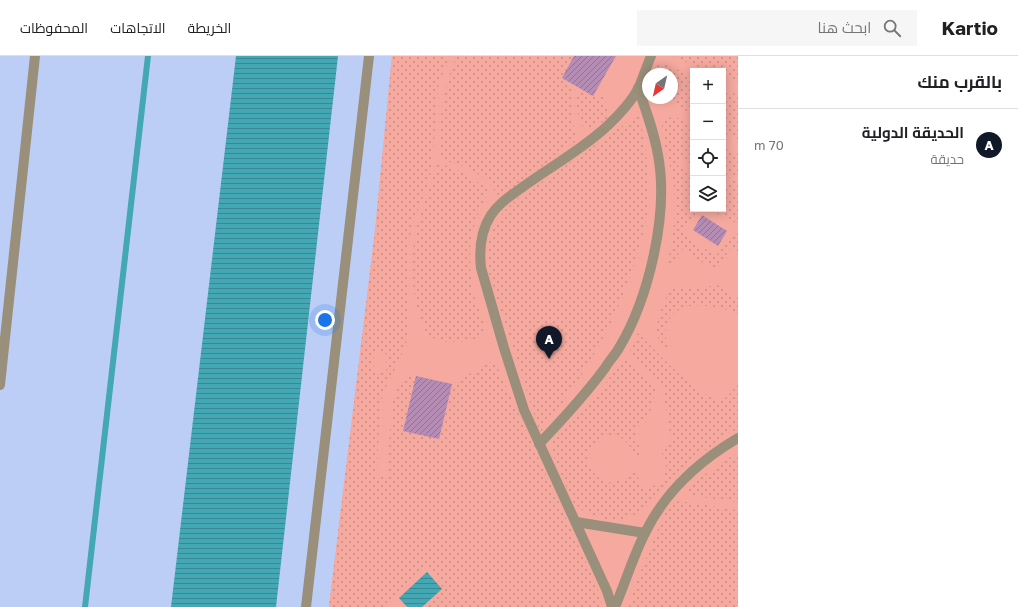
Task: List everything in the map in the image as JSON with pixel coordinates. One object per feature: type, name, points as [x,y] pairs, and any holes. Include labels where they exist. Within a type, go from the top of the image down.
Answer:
[{"type":"street","points":[[0,385],[34,56]]},
{"type":"street","points":[[306,607],[368,56]]},
{"type":"street","points":[[613,607],[576,522],[524,410],[508,362],[481,268],[480,254],[484,228],[499,204],[604,129],[626,106],[638,88],[651,56]]},
{"type":"street","points":[[539,444],[569,413],[591,387],[619,348],[634,318],[646,288],[653,260],[661,192],[658,156],[650,121],[638,88]]},
{"type":"street","points":[[613,607],[645,533],[668,497],[702,462],[738,438]]},
{"type":"street","points":[[576,522],[645,533]]},
{"type":"shaded area","points":[[236,56],[338,56],[276,607],[171,607]]},
{"type":"shaded area","points":[[392,56],[738,56],[738,607],[329,607],[375,231]]},
{"type":"shaded area","points":[[392,56],[449,56],[438,87],[432,168],[427,187],[412,225],[409,244],[407,258],[408,337],[399,362],[389,379],[380,403],[377,475],[387,475],[392,404],[399,384],[408,373],[416,376],[403,431],[439,439],[452,384],[494,360],[596,584],[603,607],[424,607],[445,590],[427,568],[385,607],[329,607],[375,231]],"holes":[[[374,353],[387,354],[386,373],[373,372]]]},
{"type":"shaded area","points":[[457,56],[574,56],[562,78],[573,85],[571,109],[576,141],[500,198],[488,182],[481,176],[466,167],[439,160],[442,107],[448,81]]},
{"type":"shaded area","points":[[671,56],[738,56],[738,82],[726,77],[726,68],[701,68]]},
{"type":"shaded area","points":[[658,61],[674,68],[655,68]]},
{"type":"shaded area","points":[[678,70],[690,75],[690,113],[676,104],[678,104]]},
{"type":"shaded area","points":[[581,89],[593,96],[604,97],[609,119],[584,130],[577,110],[577,99]]},
{"type":"shaded area","points":[[726,89],[736,94],[738,90],[738,142],[726,135]]},
{"type":"shaded area","points":[[639,114],[647,163],[649,188],[647,213],[643,233],[631,275],[614,315],[595,353],[574,387],[540,433],[487,267],[490,237],[502,213],[517,199]]},
{"type":"shaded area","points":[[671,117],[676,117],[690,125],[690,164],[682,159],[677,163],[679,167],[690,172],[690,212],[699,212],[685,230],[685,236],[716,256],[734,231],[738,234],[738,254],[730,249],[715,270],[681,249],[672,266],[666,271],[675,215],[673,181],[662,126],[665,120]]},
{"type":"shaded area","points":[[726,147],[738,154],[738,174],[726,179]]},
{"type":"shaded area","points":[[437,163],[465,174],[477,181],[489,191],[472,233],[470,251],[470,270],[473,289],[475,299],[483,318],[484,327],[479,336],[468,341],[443,341],[430,336],[424,327],[417,308],[412,271],[415,235]]},
{"type":"shaded area","points":[[738,179],[738,224],[714,212],[726,212],[726,183]]},
{"type":"shaded area","points":[[716,284],[738,298],[738,314],[710,306],[690,306],[680,309],[673,314],[668,322],[666,334],[669,346],[663,349],[659,341],[657,324],[672,285],[683,288],[699,289]]},
{"type":"shaded area","points":[[638,333],[688,382],[709,396],[718,399],[725,398],[730,394],[738,382],[738,428],[688,464],[643,510],[632,516],[619,520],[606,519],[593,516],[582,510],[572,501],[551,450],[551,443],[555,436],[589,403],[626,358],[656,388],[648,420],[637,428],[635,433],[640,458],[636,460],[628,444],[618,436],[608,436],[598,440],[591,449],[588,459],[591,470],[601,479],[615,482],[627,476],[634,470],[640,474],[637,481],[642,487],[651,487],[662,480],[666,472],[666,464],[662,454],[671,440],[663,389],[628,355]]},
{"type":"shaded area","points":[[738,452],[738,502],[692,496],[689,490],[691,484]]},
{"type":"shaded area","points":[[679,501],[738,510],[738,607],[629,607],[632,593],[666,510],[671,504]]},
{"type":"shaded area","points":[[427,572],[442,589],[422,607],[407,607],[399,598]]},
{"type":"building","points":[[574,56],[616,56],[593,96],[562,78]]},
{"type":"building","points":[[702,215],[727,231],[718,246],[693,230]]},
{"type":"building","points":[[416,376],[452,384],[439,439],[403,431]]},
{"type":"waterway","points":[[85,607],[148,56]]},
{"type":"place","name":"الحديقة الدولية","points":[[549,359]]}]
